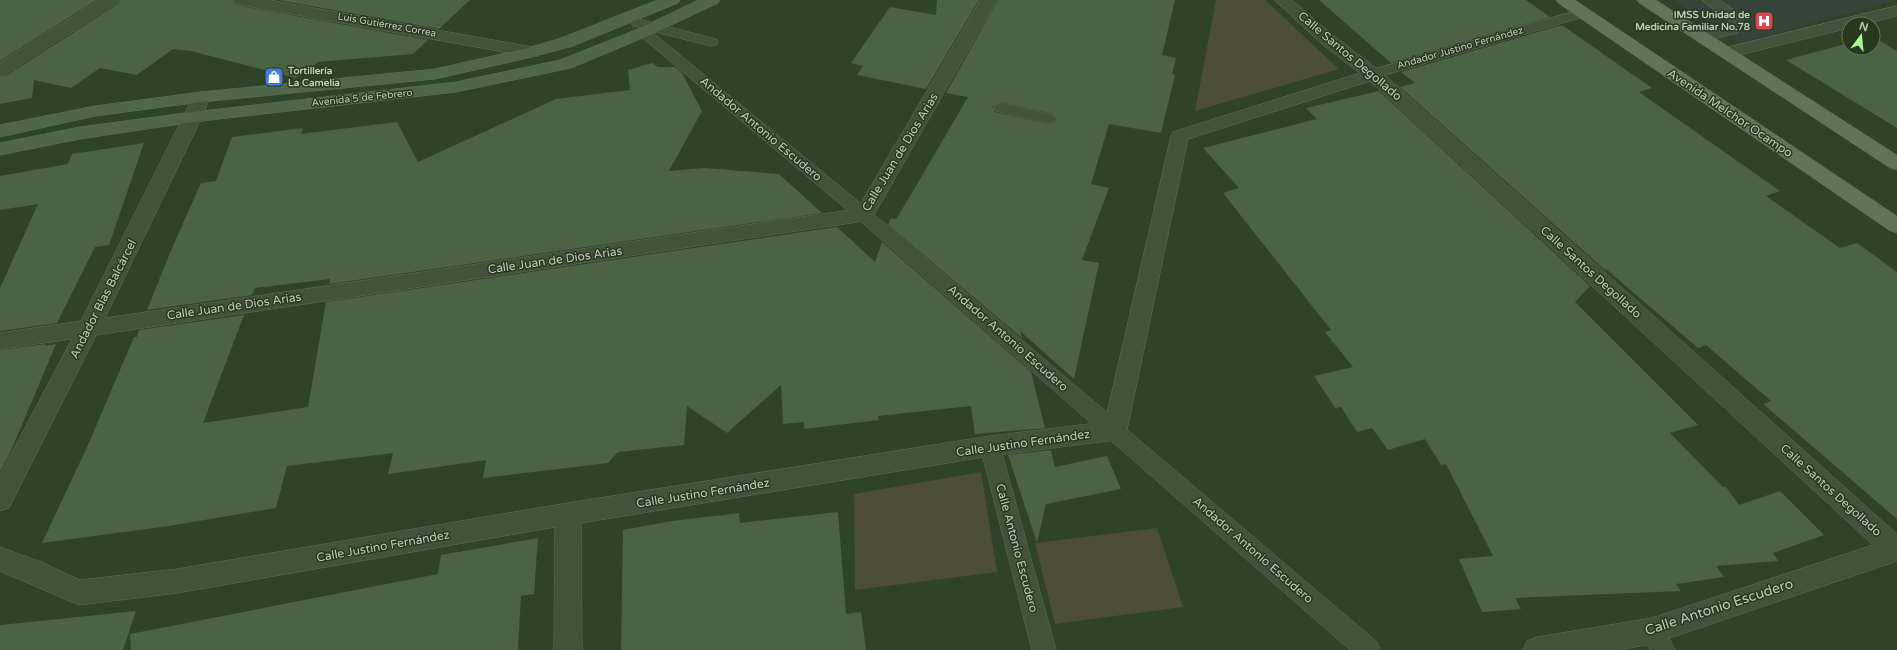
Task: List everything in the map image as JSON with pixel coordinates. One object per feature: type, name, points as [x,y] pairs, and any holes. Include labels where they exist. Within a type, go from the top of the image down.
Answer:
[{"type":"main road","name":"Avenida Melchor Ocampo","points":[[1564,0],[1897,226]]},
{"type":"main road","points":[[1645,0],[1897,164]]},
{"type":"street","points":[[1,69],[111,0]]},
{"type":"street","name":"Luis Gutiérrez Correa","points":[[241,0],[366,20],[532,52]]},
{"type":"street","name":"Avenida 5 de Febrero","points":[[0,131],[95,111],[201,96],[435,74],[532,52],[567,42],[672,0]]},
{"type":"street","name":"Avenida 5 de Febrero","points":[[0,149],[80,133],[192,117],[456,87],[565,64],[649,29],[712,0]]},
{"type":"street","name":"Calle Juan de Dios Arias","points":[[0,341],[864,215],[989,0]]},
{"type":"street","name":"Calle Santos Degollado","points":[[1283,0],[1328,40],[1373,74],[1896,549]]},
{"type":"street","points":[[1727,54],[1897,11]]},
{"type":"street","name":"Andador Justino Fernández","points":[[1115,430],[1180,136],[1373,74]]},
{"type":"street","name":"Andador Blas Balcárcel","points":[[0,500],[89,327],[201,96]]},
{"type":"street","name":"Calle Justino Fernández","points":[[0,559],[32,571],[79,593],[177,581],[568,514],[990,446],[1115,430]]},
{"type":"street","points":[[568,514],[568,650]]},
{"type":"street","name":"Calle Antonio Escudero","points":[[1537,650],[1658,641],[1896,549]]},
{"type":"lane","points":[[1702,37],[1733,30],[1738,26],[1738,23],[1734,18],[1709,0]]},
{"type":"lane","name":"Andador Justino Fernández","points":[[1373,74],[1582,13]]},
{"type":"lane","points":[[625,20],[649,29],[711,42]]},
{"type":"lane","name":"Andador Antonio Escudero","points":[[649,29],[1368,650]]},
{"type":"lane","points":[[1001,108],[1047,118]]},
{"type":"lane","name":"Calle Antonio Escudero","points":[[990,446],[1044,650]]},
{"type":"shaded area","points":[[1216,0],[1265,0],[1339,69],[1195,111]]},
{"type":"shaded area","name":"IMSS Unidad de Medicina Familiar No.78","points":[[1673,0],[1897,0],[1742,42]]},
{"type":"shaded area","points":[[981,472],[997,572],[855,590],[854,494]]},
{"type":"shaded area","points":[[1157,528],[1183,607],[1055,624],[1035,543]]},
{"type":"building","points":[[0,0],[97,0],[0,61]]},
{"type":"building","points":[[120,0],[232,0],[235,4],[241,6],[428,40],[413,54],[318,62],[296,78],[191,51],[173,49],[137,75],[100,68],[71,88],[34,80],[32,98],[0,104],[0,76],[7,75],[118,4]]},
{"type":"building","points":[[278,0],[470,0],[439,29]]},
{"type":"building","points":[[937,0],[979,0],[926,89],[857,75],[863,66],[851,63],[890,7],[936,15]]},
{"type":"building","points":[[998,0],[1175,0],[1162,55],[1176,58],[1172,74],[1175,75],[1161,133],[1109,124],[1091,184],[1109,188],[1082,260],[1099,263],[1074,379],[1020,331],[1022,338],[888,225],[891,218],[896,219],[968,97],[946,93]],"holes":[[[1001,102],[1053,114],[1056,119],[1047,124],[995,112],[992,107]]]},
{"type":"building","points":[[1319,0],[1526,0],[1550,17],[1391,63]]},
{"type":"building","points":[[1562,25],[1652,88],[1639,92],[1780,191],[1766,196],[1840,248],[1857,243],[1897,272],[1897,519],[1763,404],[1771,401],[1706,345],[1698,348],[1606,269],[1605,270],[1400,87],[1415,83],[1401,72]]},
{"type":"building","points":[[1881,42],[1897,51],[1897,128],[1786,60],[1841,45],[1841,56],[1881,56]]},
{"type":"building","points":[[652,63],[658,67],[675,67],[682,73],[702,111],[669,171],[704,168],[779,174],[822,213],[329,284],[330,279],[255,288],[252,295],[147,310],[172,248],[201,183],[216,181],[232,137],[303,128],[301,134],[397,122],[418,162],[556,99],[630,90],[628,70]]},
{"type":"building","points":[[1379,91],[1590,286],[1575,302],[1698,425],[1670,433],[1723,487],[1726,487],[1739,505],[1780,491],[1824,535],[1773,553],[1778,561],[1716,566],[1724,577],[1676,584],[1681,591],[1515,598],[1521,609],[1482,612],[1459,559],[1493,556],[1446,464],[1441,465],[1425,439],[1388,450],[1372,428],[1357,432],[1341,407],[1335,408],[1314,376],[1353,367],[1325,332],[1331,330],[1223,193],[1239,188],[1203,148],[1317,119],[1306,108]]},
{"type":"building","points":[[144,143],[109,245],[95,247],[57,323],[0,331],[0,288],[38,204],[0,210],[0,176],[68,164],[72,154]]},
{"type":"building","points":[[837,227],[875,262],[882,242],[1031,372],[1045,428],[975,434],[971,406],[878,416],[879,420],[804,429],[804,422],[783,424],[781,385],[727,433],[687,406],[684,445],[618,452],[608,463],[483,478],[486,460],[388,474],[393,453],[287,466],[276,508],[169,526],[42,543],[88,445],[134,337],[137,337],[139,330],[244,315],[203,423],[308,407],[326,302]]},
{"type":"building","points":[[46,344],[45,346],[56,344],[11,451],[0,472],[0,350]]},
{"type":"building","points":[[1051,450],[1055,467],[1107,456],[1121,489],[1046,504],[1037,543],[1008,455]]},
{"type":"building","points":[[838,512],[846,614],[861,612],[866,650],[621,650],[623,530],[672,521],[739,513],[740,523]]},
{"type":"building","points":[[538,538],[534,594],[521,596],[518,650],[131,650],[130,634],[438,574],[441,555]]},
{"type":"building","points":[[136,611],[123,650],[0,650],[0,625]]},
{"type":"place","name":"IMSS Unidad de Medicina Familiar No.78","points":[[1764,21]]},
{"type":"place","name":"Tortillería La Camelia","points":[[274,77]]}]
